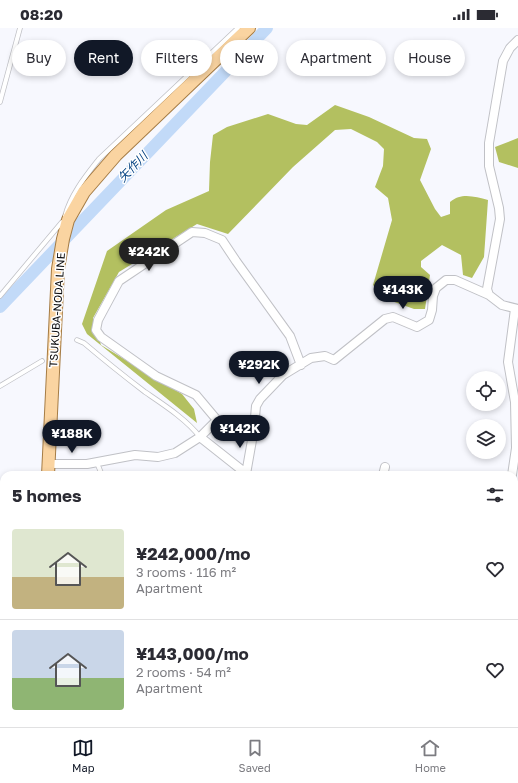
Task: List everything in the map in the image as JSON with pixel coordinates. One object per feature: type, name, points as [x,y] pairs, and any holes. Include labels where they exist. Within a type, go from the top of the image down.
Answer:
[{"type":"main road","name":"TSUKUBA-NODA LINE","points":[[48,470],[58,269],[66,222],[84,192],[116,155],[249,28]]},
{"type":"street","points":[[489,295],[487,289],[500,219],[499,208],[489,166],[489,143],[502,61],[510,48],[518,40]]},
{"type":"street","points":[[254,429],[232,426],[217,420],[196,394],[156,376],[101,336],[96,330],[98,320],[119,281],[192,232],[205,233],[222,240],[290,336],[301,365]]},
{"type":"street","points":[[247,471],[256,406],[260,399],[283,375],[311,358],[325,356],[334,360],[385,319],[393,317],[417,326],[429,320],[432,310],[433,296],[436,288],[446,280],[455,280],[489,295],[502,305],[516,309],[508,362],[515,402],[516,448],[513,471]]},
{"type":"street","points":[[48,470],[97,463],[135,455],[158,457],[175,453],[200,437],[217,420]]},
{"type":"street","points":[[200,437],[243,471]]},
{"type":"lane","points":[[0,102],[20,28]]},
{"type":"lane","points":[[0,296],[57,230],[66,222],[75,192],[82,180],[99,159],[238,28]]},
{"type":"lane","points":[[77,340],[84,343],[124,376],[170,410],[195,430],[200,437]]},
{"type":"lane","points":[[0,386],[42,361]]},
{"type":"lane","points":[[97,463],[100,471]]},
{"type":"green space","points":[[335,105],[369,117],[414,138],[427,139],[431,149],[420,180],[435,209],[441,217],[450,214],[450,202],[459,197],[469,196],[488,200],[484,257],[472,278],[463,275],[461,255],[442,245],[421,261],[421,267],[430,275],[425,309],[414,309],[386,299],[373,285],[392,220],[388,198],[375,187],[383,166],[384,149],[377,142],[351,129],[335,130],[293,167],[228,234],[197,224],[119,272],[93,318],[101,345],[182,394],[194,409],[197,423],[87,334],[82,324],[107,251],[166,210],[209,191],[213,135],[227,127],[268,114],[296,124],[307,125]]},
{"type":"green space","points":[[518,138],[518,168],[499,162],[495,147]]},
{"type":"waterway","name":"矢作川","points":[[0,307],[267,28]]}]
